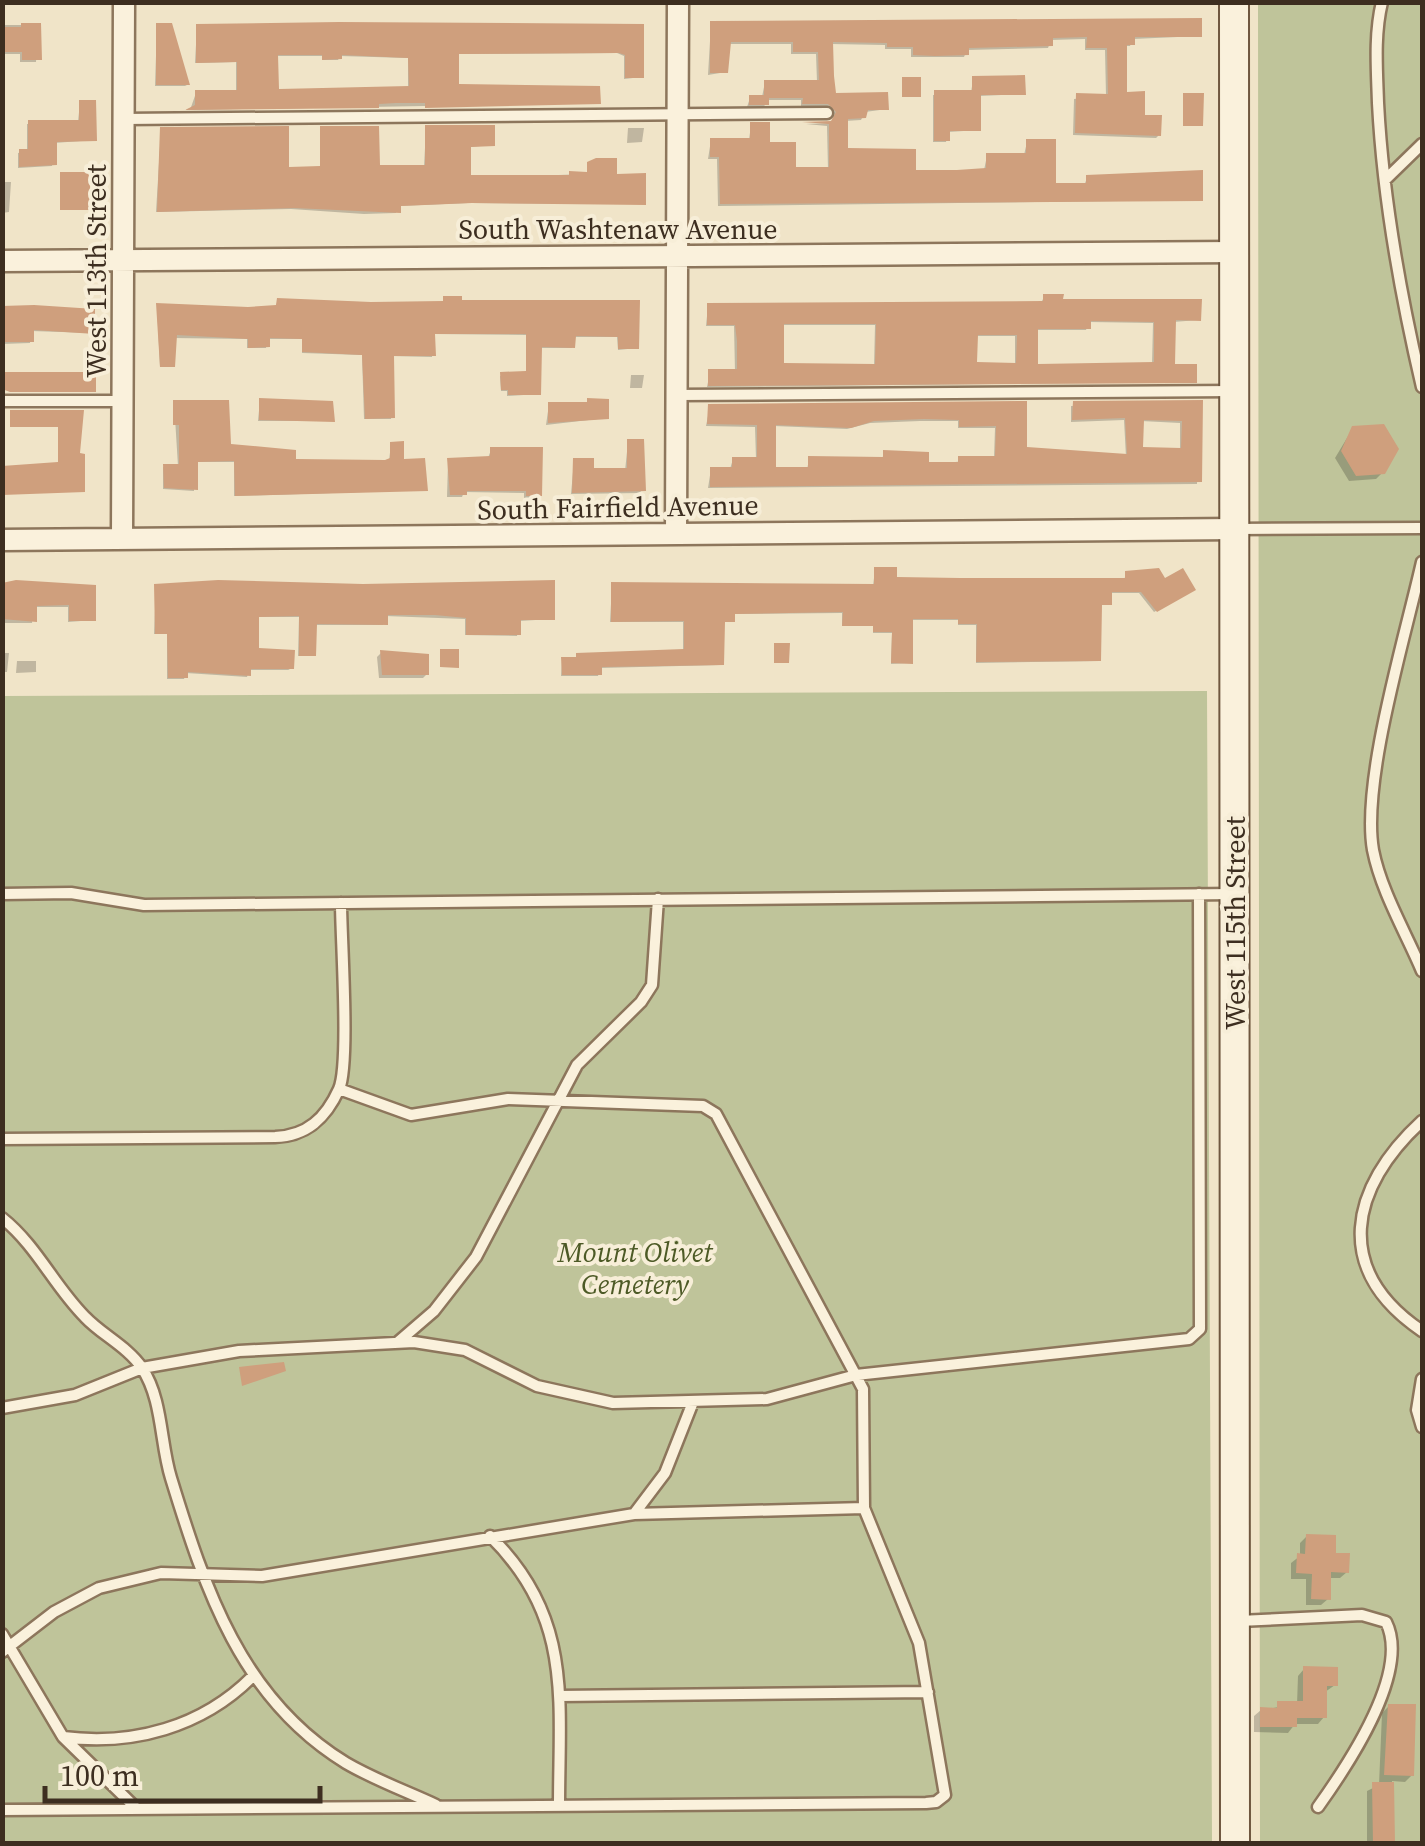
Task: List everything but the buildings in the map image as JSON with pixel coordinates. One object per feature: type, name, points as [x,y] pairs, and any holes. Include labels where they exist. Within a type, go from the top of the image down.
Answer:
[{"type":"street","name":"West 113th Street","points":[[122,539],[124,2]]},
{"type":"street","points":[[676,534],[678,2]]},
{"type":"street","name":"West 115th Street","points":[[1234,2],[1236,1844]]},
{"type":"street","name":"South Washtenaw Avenue","points":[[2,261],[1234,252]]},
{"type":"street","name":"South Fairfield Avenue","points":[[2,540],[1234,529]]},
{"type":"lane","points":[[1382,2],[1376,57],[1385,180],[1396,277],[1422,387]]},
{"type":"lane","points":[[124,120],[827,113]]},
{"type":"lane","points":[[1385,180],[1422,144]]},
{"type":"lane","points":[[677,395],[1234,390]]},
{"type":"lane","points":[[2,401],[122,401]]},
{"type":"lane","points":[[1234,529],[1422,528]]},
{"type":"lane","points":[[1422,562],[1376,777],[1372,828],[1379,870],[1422,972]]},
{"type":"lane","points":[[2,894],[71,893],[144,904],[1235,894]]},
{"type":"lane","points":[[2,1408],[75,1395],[142,1368],[239,1352],[398,1342],[465,1350],[536,1386],[589,1401],[693,1402],[766,1398],[856,1375],[1178,1342],[1196,1335],[1200,1329],[1199,894]]},
{"type":"lane","points":[[398,1342],[434,1311],[476,1257],[578,1065],[641,1002],[652,985],[658,900]]},
{"type":"lane","points":[[2,1139],[288,1136],[309,1130],[339,1089],[341,902]]},
{"type":"lane","points":[[2,1810],[936,1802],[944,1790],[914,1627],[864,1508],[865,1404],[856,1375],[711,1109],[485,1100],[412,1115],[339,1089]]},
{"type":"lane","points":[[1422,1121],[1378,1170],[1367,1194],[1359,1242],[1376,1288],[1422,1331]]},
{"type":"lane","points":[[2,1218],[36,1250],[82,1314],[142,1368],[156,1402],[172,1482],[218,1617],[252,1677],[319,1744],[382,1782],[439,1807]]},
{"type":"lane","points":[[1422,1380],[1416,1410],[1422,1427]]},
{"type":"lane","points":[[634,1514],[665,1473],[693,1402]]},
{"type":"lane","points":[[6,1650],[54,1612],[99,1588],[161,1573],[262,1576],[634,1514],[864,1508]]},
{"type":"lane","points":[[490,1536],[515,1561],[546,1615],[555,1644],[559,1806]]},
{"type":"lane","points":[[1235,1622],[1362,1615],[1386,1622],[1394,1639],[1392,1664],[1353,1758],[1318,1808]]},
{"type":"lane","points":[[2,1634],[6,1650],[63,1737],[137,1809]]},
{"type":"lane","points":[[63,1737],[91,1740],[164,1730],[217,1707],[252,1677]]},
{"type":"lane","points":[[559,1696],[928,1692]]},
{"type":"green space","points":[[1258,3],[1422,3],[1422,1843],[1260,1843]]},
{"type":"green space","name":"Mount Olivet Cemetery","points":[[1207,691],[1212,1843],[3,1843],[2,696]]}]
